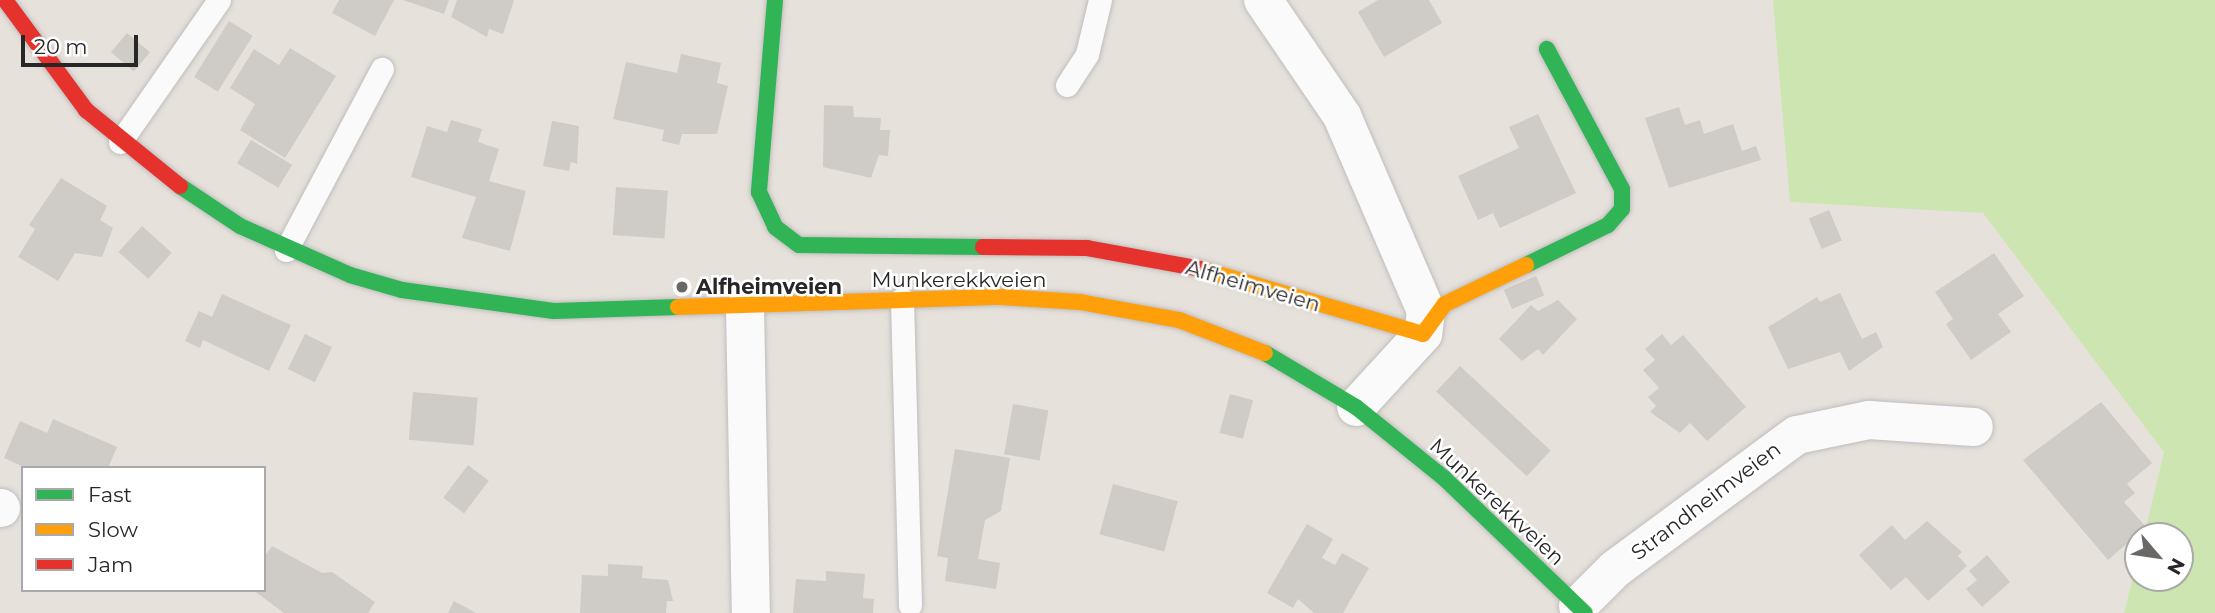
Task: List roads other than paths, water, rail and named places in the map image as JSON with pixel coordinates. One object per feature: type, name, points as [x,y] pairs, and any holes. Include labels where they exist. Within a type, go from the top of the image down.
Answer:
[{"type":"main road","name":"Munkerekkveien","points":[[5,0],[86,110],[121,142],[196,198],[286,250],[402,290],[510,307],[745,308],[902,299],[1080,302],[1178,320],[1266,353],[1356,407],[1444,478],[1581,610]]},
{"type":"main road","name":"Alfheimveien","points":[[775,0],[759,192],[775,227],[799,245],[1087,248],[1197,268],[1423,334]]},
{"type":"main road","points":[[1423,334],[1445,304],[1608,225],[1622,209],[1622,189],[1547,49]]},
{"type":"street","points":[[1263,0],[1342,116],[1382,198],[1421,293],[1423,334],[1356,407]]},
{"type":"street","points":[[745,308],[751,613]]},
{"type":"street","name":"Strandheimveien","points":[[1581,610],[1615,569],[1797,435],[1869,420],[1974,427]]},
{"type":"lane","points":[[121,142],[219,0]]},
{"type":"lane","points":[[1067,85],[1087,54],[1100,0]]},
{"type":"lane","points":[[286,250],[382,69]]},
{"type":"lane","points":[[902,299],[910,605]]},
{"type":"place","name":"Alfheimveien","points":[[682,287]]}]
